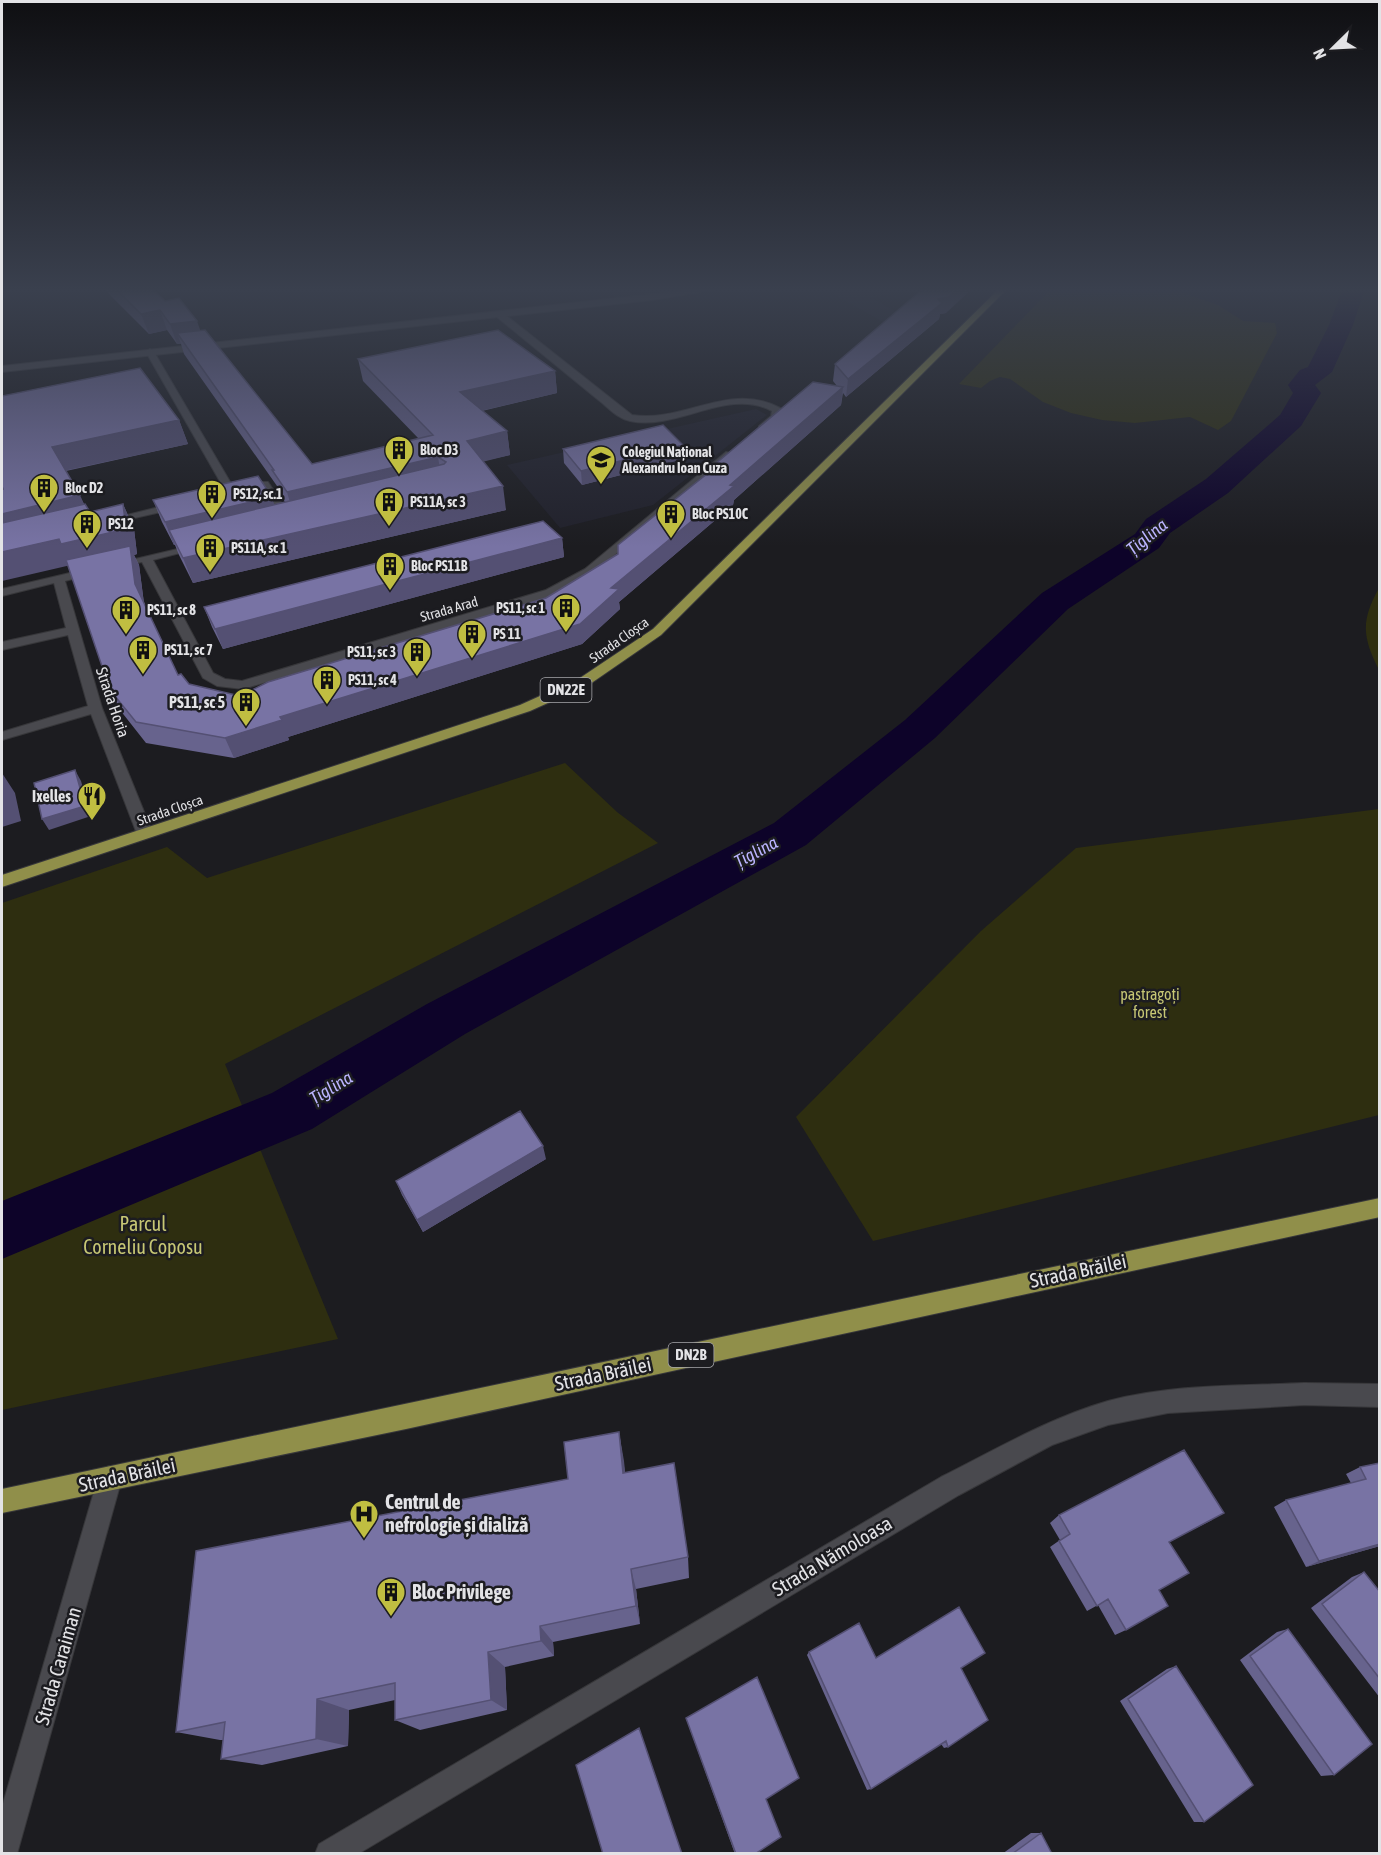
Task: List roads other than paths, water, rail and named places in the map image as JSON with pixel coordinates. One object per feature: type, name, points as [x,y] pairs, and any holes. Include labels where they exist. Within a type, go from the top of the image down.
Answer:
[{"type":"main road","name":"Strada Cloșca","points":[[2,881],[525,708],[585,681],[657,632],[917,375]]},
{"type":"main road","name":"Strada Brăilei","points":[[2,1501],[406,1417],[1380,1207]]},
{"type":"street","points":[[162,375],[225,494],[264,484],[290,523]]},
{"type":"street","name":"Strada Arad","points":[[146,558],[208,675],[222,683],[243,685],[550,593],[589,571],[775,417],[777,410],[769,403],[755,400],[733,401],[659,420],[628,418],[574,375]]},
{"type":"street","points":[[93,524],[185,503]]},
{"type":"street","points":[[124,563],[213,542]]},
{"type":"street","points":[[2,591],[102,568]]},
{"type":"street","name":"Strada Horia","points":[[58,578],[95,708],[145,834]]},
{"type":"street","points":[[2,646],[72,630]]},
{"type":"street","points":[[2,736],[95,708]]},
{"type":"street","name":"Strada Nămoloasa","points":[[329,1854],[950,1486],[1046,1436],[1108,1413],[1168,1401],[1304,1394],[1380,1396]]},
{"type":"street","name":"Strada Caraiman","points":[[2,1854],[74,1613],[110,1478]]},
{"type":"waterway","name":"Țiglina","points":[[2,1230],[292,1111],[446,1019],[790,834],[920,729],[1055,601],[1147,541],[1158,526],[1217,486],[1291,420],[1307,393],[1301,385],[1313,375]]},
{"type":"place","name":"Bloc D3","points":[[399,476]]},
{"type":"place","name":"Colegiul Național Alexandru Ioan Cuza","points":[[601,486]]},
{"type":"place","name":"Bloc D2","points":[[44,514]]},
{"type":"place","name":"PS12, sc.1","points":[[212,520]]},
{"type":"place","name":"PS11A, sc 3","points":[[389,528]]},
{"type":"place","name":"Bloc PS10C","points":[[671,540]]},
{"type":"place","name":"PS12","points":[[87,550]]},
{"type":"place","name":"PS11A, sc 1","points":[[210,574]]},
{"type":"place","name":"Bloc PS11B","points":[[390,592]]},
{"type":"place","name":"PS11, sc 1","points":[[566,634]]},
{"type":"place","name":"PS11, sc 8","points":[[126,636]]},
{"type":"place","name":"PS 11","points":[[472,660]]},
{"type":"place","name":"PS11, sc 7","points":[[143,676]]},
{"type":"place","name":"PS11, sc 3","points":[[417,678]]},
{"type":"place","name":"PS11, sc 4","points":[[327,706]]},
{"type":"place","name":"PS11, sc 5","points":[[246,728]]},
{"type":"place","name":"Ixelles","points":[[92,822]]},
{"type":"place","name":"Centrul de nefrologie și dializă","points":[[364,1540]]},
{"type":"place","name":"Bloc Privilege","points":[[391,1618]]},
{"type":"park label","name":"pastragoți forest","points":[[1150,1003]]},
{"type":"park label","name":"Parcul Corneliu Coposu","points":[[143,1236]]}]
